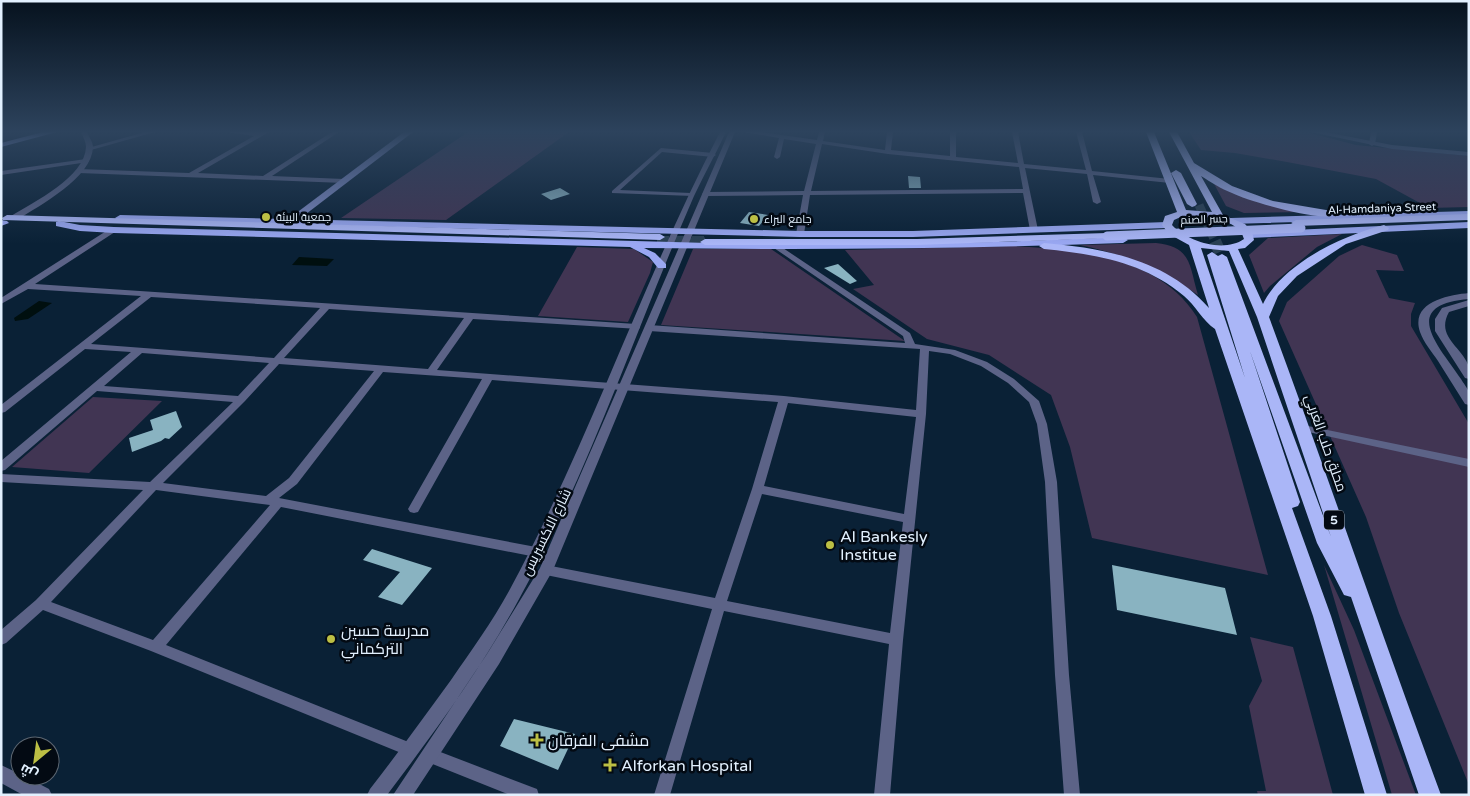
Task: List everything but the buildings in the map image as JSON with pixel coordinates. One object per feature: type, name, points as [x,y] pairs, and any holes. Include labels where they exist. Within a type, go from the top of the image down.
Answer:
[{"type":"highway","points":[[1165,169],[1182,213]]},
{"type":"highway","points":[[1176,169],[1195,204],[1181,169]]},
{"type":"highway","points":[[1192,169],[1219,217]]},
{"type":"highway","points":[[1197,169],[1232,190],[1265,202],[1298,210],[1353,217]]},
{"type":"highway","points":[[1222,253],[1249,240],[1249,235],[1240,225],[1204,213],[1182,213],[1171,216],[1167,220],[1167,224],[1173,232],[1187,240],[1213,247],[1222,253],[1325,543],[1370,628]]},
{"type":"highway","name":"Al-Hamdaniya Street","points":[[1298,225],[1469,218]]},
{"type":"highway","points":[[4,220],[668,242]]},
{"type":"highway","name":"Al-Hamdaniya Street","points":[[1298,225],[1469,224]]},
{"type":"highway","name":"جسر الصنم","points":[[704,240],[916,240],[1298,225]]},
{"type":"highway","points":[[1263,317],[1273,294],[1294,274],[1342,242],[1384,228]]},
{"type":"highway","points":[[1187,240],[1222,331],[1322,616],[1376,795]]},
{"type":"highway","points":[[1021,244],[1088,250],[1114,256],[1151,270],[1173,282],[1191,296],[1222,331]]},
{"type":"highway","points":[[1222,253],[1303,536],[1322,616]]},
{"type":"highway","name":"محلق حلب الغربي","points":[[1222,253],[1263,317],[1303,428],[1370,628],[1430,795]]},
{"type":"main road","points":[[290,222],[360,169]]},
{"type":"main road","points":[[1231,221],[1469,214]]},
{"type":"main road","points":[[62,222],[89,218],[290,222],[800,234],[1021,244],[1187,240]]},
{"type":"main road","points":[[62,222],[80,228],[114,230],[777,246],[916,240],[1034,230],[1167,224]]},
{"type":"main road","points":[[1249,235],[1469,224]]},
{"type":"main road","points":[[610,243],[644,250],[652,255],[662,266]]},
{"type":"street","points":[[1,173],[28,169]]},
{"type":"street","points":[[191,175],[201,169]]},
{"type":"street","points":[[266,177],[278,169]]},
{"type":"street","points":[[640,169],[614,192],[691,195]]},
{"type":"street","points":[[642,328],[668,242],[677,232],[691,195],[705,169]]},
{"type":"street","points":[[668,242],[691,232],[716,169]]},
{"type":"street","points":[[800,234],[813,169]]},
{"type":"street","points":[[1021,169],[1034,230]]},
{"type":"street","points":[[1057,169],[1170,181]]},
{"type":"street","points":[[4,220],[55,191],[79,171],[344,181]]},
{"type":"street","points":[[1090,172],[1097,202]]},
{"type":"street","points":[[705,194],[1025,191]]},
{"type":"street","points":[[1,302],[114,230]]},
{"type":"street","name":"شارع الاكسبريس","points":[[376,795],[483,647],[514,597],[642,328],[668,242]]},
{"type":"street","points":[[777,246],[907,334],[911,346]]},
{"type":"street","points":[[26,286],[925,347],[952,352],[984,364],[1011,381],[1034,401],[1042,424],[1052,482],[1062,675],[1072,795]]},
{"type":"street","points":[[1,410],[149,294]]},
{"type":"street","points":[[1469,296],[1456,296],[1432,304],[1424,315],[1424,329],[1430,341],[1469,402]]},
{"type":"street","points":[[1469,303],[1445,310],[1440,319],[1440,331],[1469,376]]},
{"type":"street","points":[[1,639],[42,604],[327,306]]},
{"type":"street","points":[[431,372],[470,316]]},
{"type":"street","points":[[83,346],[784,399],[921,414]]},
{"type":"street","points":[[882,795],[896,640],[921,414],[925,347]]},
{"type":"street","points":[[1,467],[140,350]]},
{"type":"street","points":[[156,646],[273,502],[293,481],[381,368]]},
{"type":"street","points":[[414,509],[489,376]]},
{"type":"street","points":[[402,795],[430,756],[493,659],[546,570],[616,386]]},
{"type":"street","points":[[94,388],[240,399]]},
{"type":"street","points":[[662,795],[720,603],[758,489],[784,399]]},
{"type":"street","points":[[1303,428],[1469,463]]},
{"type":"street","points":[[1,478],[153,486],[273,502],[536,552]]},
{"type":"street","points":[[758,489],[910,519]]},
{"type":"street","points":[[546,570],[720,603],[896,640]]},
{"type":"street","points":[[42,604],[156,646],[208,670],[410,750]]},
{"type":"street","points":[[430,756],[531,795]]},
{"type":"street","points":[[1,774],[43,795]]},
{"type":"shaded area","points":[[413,169],[517,169],[446,220],[341,218]]},
{"type":"shaded area","points":[[1324,169],[1469,169],[1469,207],[1429,208],[1376,179]]},
{"type":"shaded area","points":[[1213,182],[1226,189],[1308,212],[1244,213],[1226,206]]},
{"type":"shaded area","points":[[1342,234],[1317,247],[1264,293],[1249,255],[1268,238]]},
{"type":"shaded area","points":[[1156,243],[1168,245],[1183,253],[1190,266],[1198,295],[1169,277],[1128,258],[1080,245]]},
{"type":"shaded area","points":[[1362,245],[1397,255],[1404,271],[1376,270],[1389,298],[1415,303],[1411,314],[1411,326],[1469,424],[1469,785],[1399,613],[1366,517],[1279,321],[1287,302],[1339,256]]},
{"type":"shaded area","points":[[577,247],[634,249],[653,262],[628,322],[538,316]]},
{"type":"shaded area","points":[[1038,247],[1090,254],[1115,260],[1139,269],[1162,281],[1181,297],[1197,317],[1268,575],[1092,538],[1070,447],[1051,395],[989,355],[927,339],[853,289],[874,285],[845,250]]},
{"type":"shaded area","points":[[693,249],[771,249],[905,341],[661,325]]},
{"type":"shaded area","points":[[299,257],[334,259],[327,266],[292,265]]},
{"type":"shaded area","points":[[39,301],[52,303],[28,319],[15,321],[14,318]]},
{"type":"shaded area","points":[[93,397],[162,401],[89,473],[12,467]]},
{"type":"shaded area","points":[[1324,565],[1354,630],[1416,795],[1392,795]]},
{"type":"shaded area","points":[[1250,637],[1293,647],[1333,795],[1258,795],[1257,791],[1266,791],[1249,706],[1262,681]]},
{"type":"tunnel","points":[[1199,205],[1216,243]]},
{"type":"tunnel","points":[[1215,241],[1222,257]]},
{"type":"tunnel","points":[[657,242],[705,242]]},
{"type":"place","name":"جمعية البيئة","points":[[266,217]]},
{"type":"place","name":"جامع البراء","points":[[754,219]]},
{"type":"place","name":"Al Bankesly Institue","points":[[830,545]]},
{"type":"place","name":"مدرسة حسين التركماني","points":[[331,639]]},
{"type":"place","name":"مشفى الفرقان","points":[[537,740]]},
{"type":"place","name":"Alforkan Hospital","points":[[610,765]]}]
